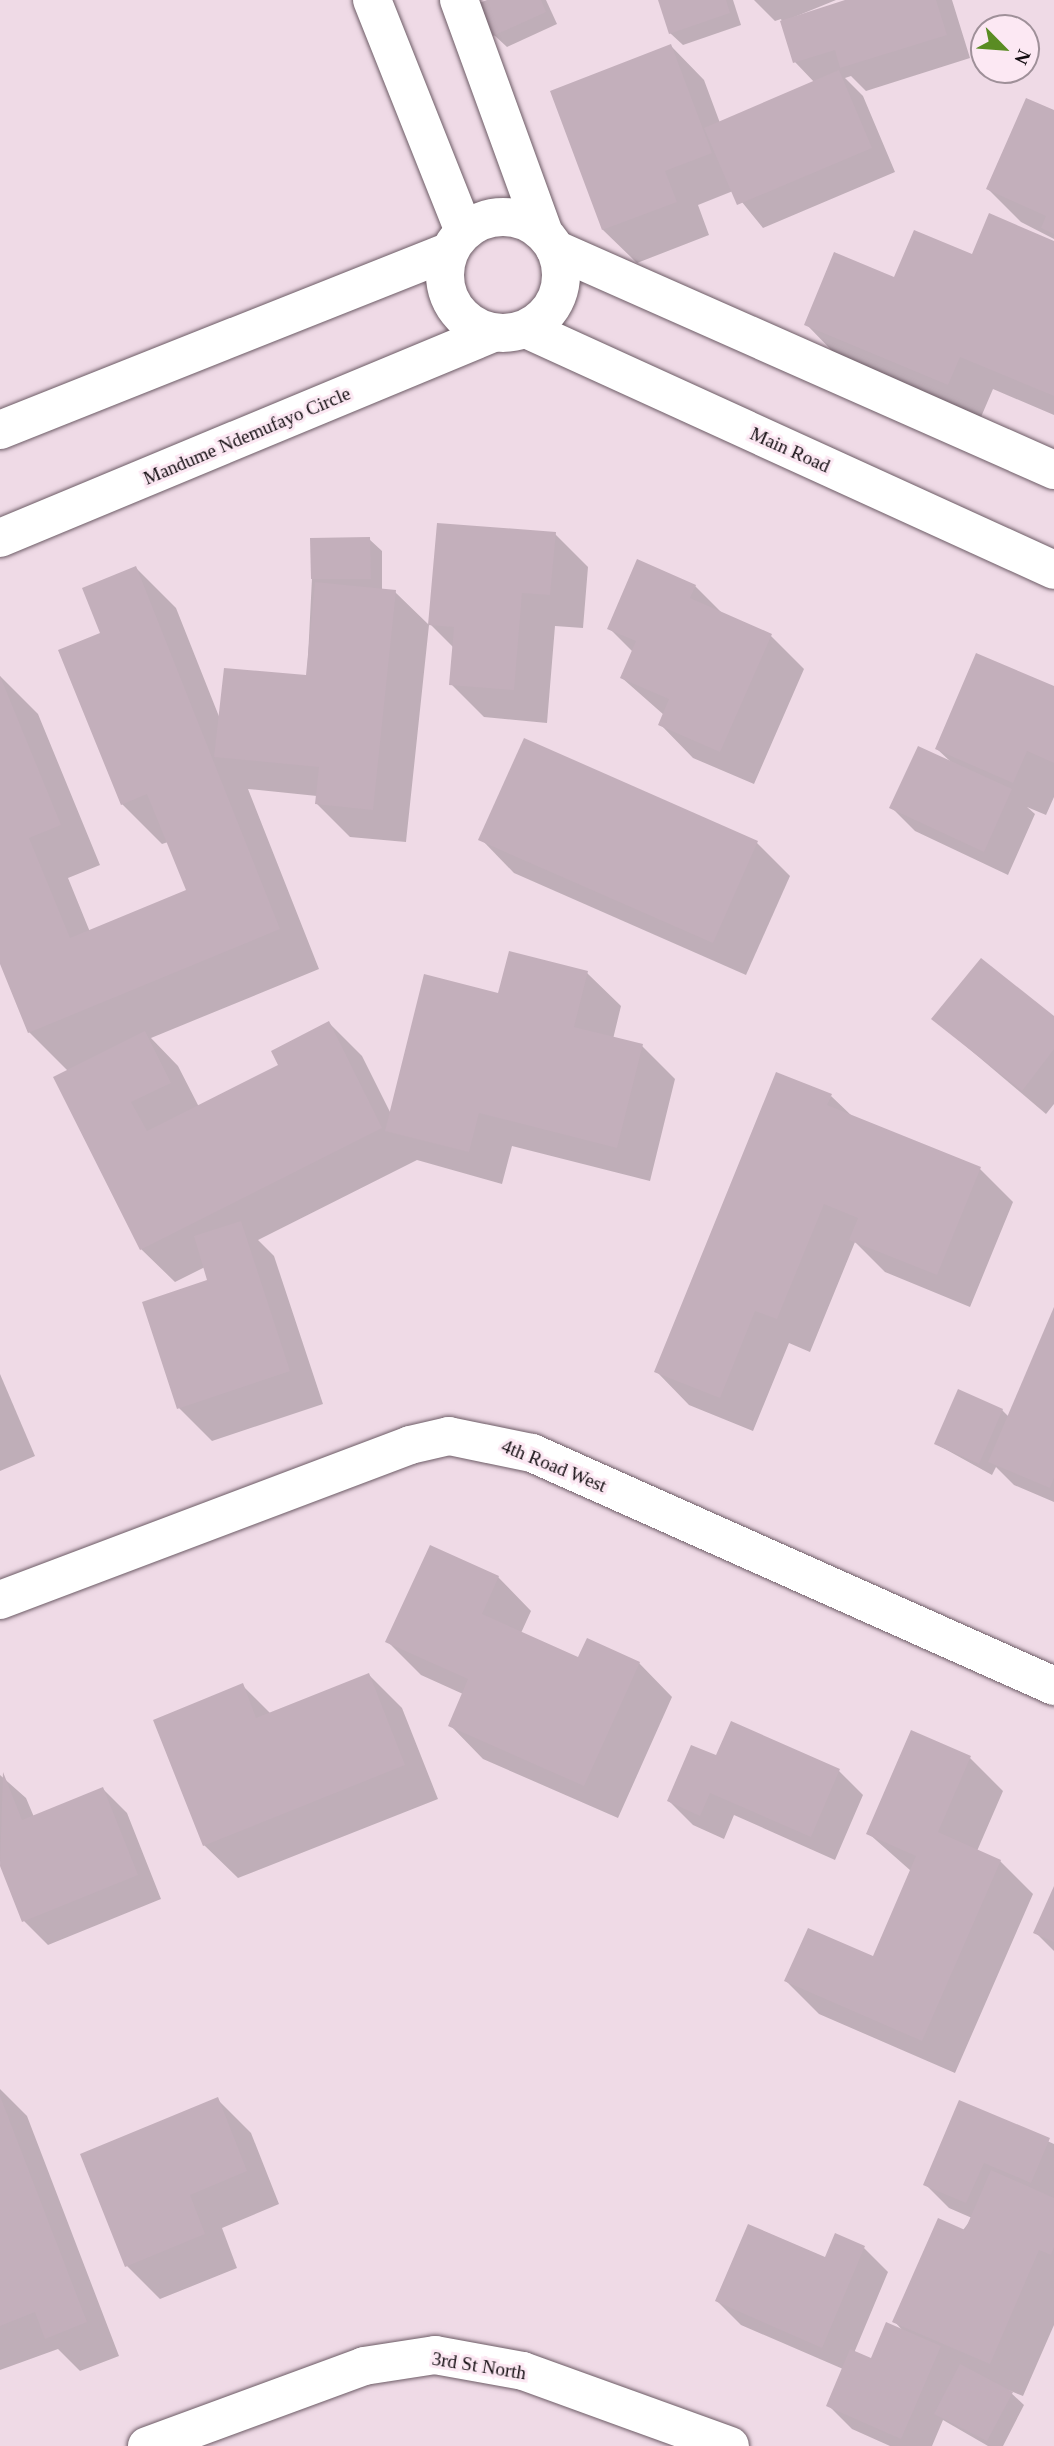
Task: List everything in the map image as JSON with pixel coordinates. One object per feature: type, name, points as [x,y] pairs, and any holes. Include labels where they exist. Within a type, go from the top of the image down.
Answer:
[{"type":"street","points":[[372,0],[456,242],[443,279],[451,304],[469,324],[510,331],[557,295],[550,242],[459,0]]},
{"type":"street","points":[[0,430],[456,242],[504,216],[550,242],[1054,470]]},
{"type":"street","name":"Mandume Ndemufayo Circle","points":[[0,538],[510,331]]},
{"type":"street","name":"Main Road","points":[[510,331],[1054,570]]},
{"type":"street","name":"4th Road West","points":[[0,1601],[410,1445],[449,1436],[532,1453],[1054,1686]]},
{"type":"street","name":"3rd St North","points":[[147,2446],[364,2366],[435,2355],[523,2371],[730,2446]]},
{"type":"building","points":[[487,0],[541,0],[546,12],[493,36],[479,3]]},
{"type":"building","points":[[658,0],[726,0],[730,13],[669,34]]},
{"type":"building","points":[[845,0],[936,0],[947,35],[840,68],[835,50],[793,63],[780,21]]},
{"type":"building","points":[[671,44],[712,153],[665,171],[677,202],[602,230],[550,91]]},
{"type":"building","points":[[839,70],[872,148],[737,205],[704,128]]},
{"type":"building","points":[[1026,98],[1054,110],[1054,234],[1041,228],[1046,216],[986,189]]},
{"type":"building","points":[[989,213],[1054,241],[1054,396],[960,357],[948,385],[804,325],[834,252],[894,277],[914,230],[972,254]]},
{"type":"building","points":[[437,523],[556,532],[550,595],[522,593],[514,690],[449,685],[454,627],[428,625]]},
{"type":"building","points":[[370,537],[371,579],[311,579],[310,538]]},
{"type":"building","points":[[637,559],[696,585],[690,598],[772,634],[720,752],[658,725],[669,699],[620,678],[636,641],[607,629]]},
{"type":"building","points":[[136,566],[280,929],[28,1033],[0,964],[0,676],[61,825],[29,838],[70,938],[186,890],[147,794],[121,805],[58,650],[100,633],[82,588]]},
{"type":"building","points":[[315,582],[396,590],[373,810],[315,804],[319,767],[214,757],[224,668],[306,675]]},
{"type":"building","points":[[976,653],[1054,686],[1054,763],[1027,751],[1013,783],[935,749]]},
{"type":"building","points":[[524,738],[758,841],[713,943],[478,840]]},
{"type":"building","points":[[918,746],[1012,789],[984,852],[889,808]]},
{"type":"building","points":[[509,951],[588,971],[574,1027],[643,1044],[617,1148],[479,1113],[469,1152],[385,1131],[424,974],[498,993]]},
{"type":"building","points":[[981,958],[1054,1016],[1054,1049],[1022,1091],[931,1019]]},
{"type":"building","points":[[329,1021],[382,1128],[140,1250],[53,1077],[145,1031],[171,1083],[131,1102],[147,1131],[278,1065],[271,1051]]},
{"type":"building","points":[[776,1072],[832,1094],[827,1105],[981,1167],[937,1275],[849,1240],[858,1218],[824,1204],[777,1319],[755,1311],[720,1398],[654,1372]]},
{"type":"building","points":[[241,1221],[290,1371],[177,1409],[142,1302],[207,1280],[194,1236]]},
{"type":"building","points":[[1054,1307],[1054,1478],[1050,1488],[988,1462]]},
{"type":"building","points":[[958,1389],[1003,1409],[979,1464],[934,1444]]},
{"type":"building","points":[[430,1545],[499,1576],[482,1614],[578,1657],[587,1638],[640,1662],[584,1786],[448,1726],[468,1679],[385,1642]]},
{"type":"building","points":[[369,1673],[405,1765],[203,1846],[153,1720],[243,1683],[256,1718]]},
{"type":"building","points":[[731,1721],[840,1769],[811,1837],[710,1793],[700,1816],[667,1801],[691,1745],[716,1755]]},
{"type":"building","points":[[911,1730],[971,1756],[938,1832],[1001,1860],[922,2041],[784,1981],[808,1928],[873,1956],[916,1856],[866,1834]]},
{"type":"building","points":[[3,1772],[22,1820],[103,1787],[138,1875],[22,1922],[0,1866]]},
{"type":"building","points":[[1054,1886],[1054,1942],[1033,1933]]},
{"type":"building","points":[[0,2096],[87,2322],[45,2339],[35,2312],[0,2326]]},
{"type":"building","points":[[218,2097],[247,2171],[190,2195],[205,2234],[125,2267],[80,2154]]},
{"type":"building","points":[[959,2100],[1050,2138],[1031,2183],[984,2163],[966,2203],[923,2185]]},
{"type":"building","points":[[991,2170],[1054,2198],[1054,2247],[1051,2255],[1039,2250],[990,2364],[892,2322],[938,2218],[965,2230]]},
{"type":"building","points":[[748,2224],[825,2257],[835,2233],[865,2246],[822,2348],[715,2301]]},
{"type":"building","points":[[886,2322],[941,2346],[901,2439],[826,2406],[850,2349],[871,2358]]},
{"type":"building","points":[[960,2364],[1013,2392],[987,2441],[934,2414]]}]
